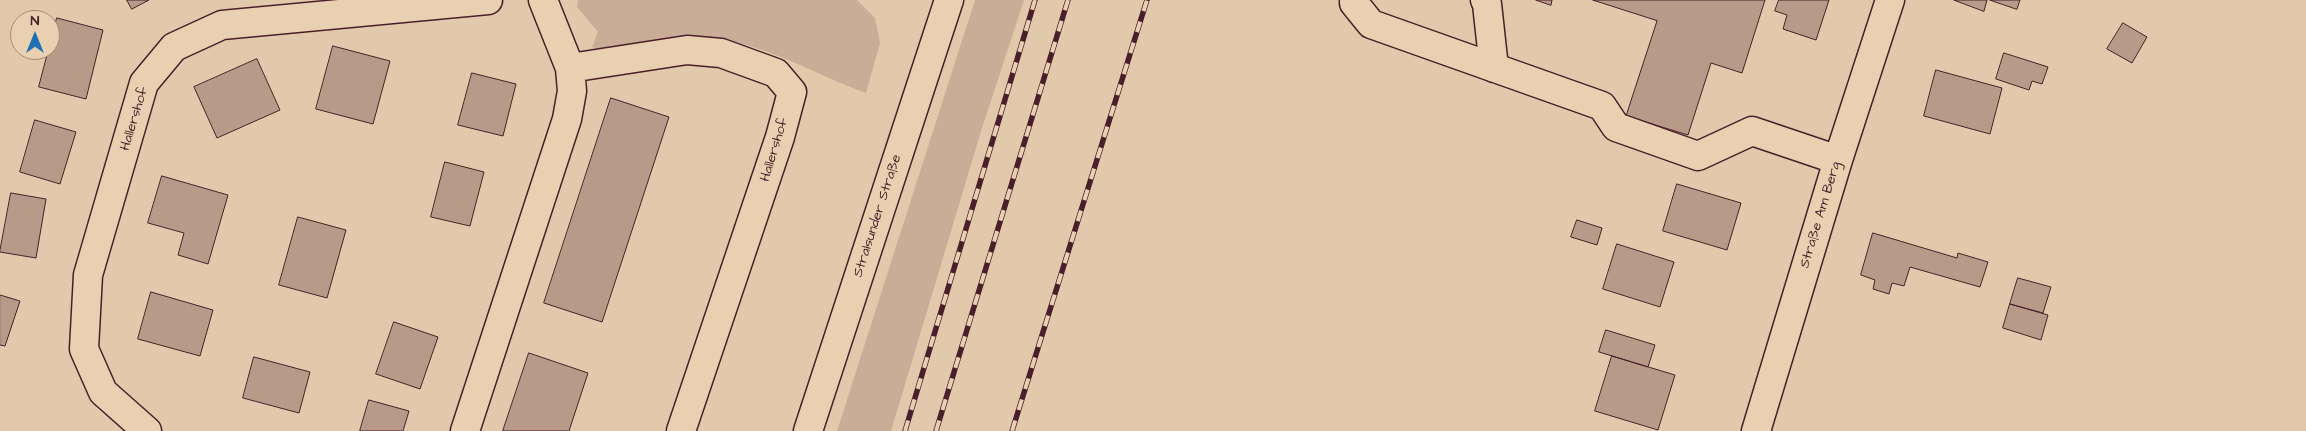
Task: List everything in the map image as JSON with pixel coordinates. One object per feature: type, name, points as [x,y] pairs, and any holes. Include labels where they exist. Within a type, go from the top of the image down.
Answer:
[{"type":"street","name":"Hallershof","points":[[148,431],[103,392],[84,349],[88,275],[144,83],[174,47],[222,26],[488,0]]},
{"type":"street","points":[[465,431],[567,119],[572,91],[570,68],[543,0]]},
{"type":"street","name":"Stralsunder Straße","points":[[808,431],[949,0]]},
{"type":"street","points":[[1354,0],[1354,3],[1371,24],[1602,106],[1616,127],[1698,156],[1752,131],[1838,160]]},
{"type":"street","points":[[1485,0],[1494,68]]},
{"type":"street","name":"Straße Am Berg","points":[[1756,431],[1838,160],[1890,0]]},
{"type":"street","name":"Hallershof","points":[[570,68],[687,50],[722,53],[776,73],[792,92],[780,137],[682,431]]},
{"type":"shaded area","points":[[578,0],[857,0],[875,18],[880,43],[866,93],[771,53],[732,41],[697,38],[620,49],[592,47],[598,32],[577,7]]},
{"type":"shaded area","points":[[975,0],[1024,0],[982,128],[891,431],[837,431]]},
{"type":"building","points":[[127,0],[149,0],[132,9]]},
{"type":"building","points":[[1536,0],[1552,0],[1551,5]]},
{"type":"building","points":[[1593,0],[1765,0],[1742,73],[1711,63],[1688,135],[1626,116],[1657,21]]},
{"type":"building","points":[[1779,0],[1829,0],[1816,40],[1783,29],[1787,15],[1775,11]]},
{"type":"building","points":[[1954,0],[1987,0],[1984,11]]},
{"type":"building","points":[[1990,0],[2020,0],[2017,9]]},
{"type":"building","points":[[60,19],[103,30],[86,99],[39,87],[46,60],[60,60]]},
{"type":"building","points":[[2123,23],[2147,37],[2132,63],[2107,49]]},
{"type":"building","points":[[333,46],[390,61],[373,124],[316,109]]},
{"type":"building","points":[[2004,53],[2048,67],[2042,84],[2032,81],[2029,90],[1996,79]]},
{"type":"building","points":[[257,59],[280,110],[217,138],[194,87]]},
{"type":"building","points":[[1936,70],[2002,88],[1990,134],[1924,116]]},
{"type":"building","points":[[472,73],[516,84],[503,136],[458,125]]},
{"type":"building","points":[[611,98],[669,117],[602,322],[544,303]]},
{"type":"building","points":[[35,120],[76,132],[60,184],[20,172]]},
{"type":"building","points":[[445,162],[484,172],[470,226],[431,217]]},
{"type":"building","points":[[162,176],[228,195],[208,264],[178,255],[184,233],[148,223]]},
{"type":"building","points":[[1677,184],[1741,203],[1727,250],[1663,231]]},
{"type":"building","points":[[11,193],[46,199],[36,258],[0,252]]},
{"type":"building","points":[[298,217],[346,230],[327,298],[279,285]]},
{"type":"building","points":[[1577,220],[1602,228],[1597,245],[1571,237]]},
{"type":"building","points":[[1873,233],[1957,258],[1958,253],[1988,262],[1980,287],[1910,267],[1904,286],[1892,283],[1889,294],[1873,289],[1875,280],[1861,275]]},
{"type":"building","points":[[1617,244],[1674,262],[1660,307],[1603,289]]},
{"type":"building","points":[[2018,278],[2051,287],[2043,313],[2010,304]]},
{"type":"building","points":[[151,292],[213,310],[200,356],[138,339]]},
{"type":"building","points":[[0,295],[20,301],[5,346],[0,345]]},
{"type":"building","points":[[2010,304],[2048,315],[2041,340],[2003,328]]},
{"type":"building","points":[[394,322],[438,337],[420,389],[376,374]]},
{"type":"building","points":[[1606,330],[1655,345],[1648,367],[1599,352]]},
{"type":"building","points":[[529,353],[588,373],[569,431],[503,431]]},
{"type":"building","points":[[1612,356],[1675,375],[1658,430],[1595,411]]},
{"type":"building","points":[[254,357],[310,372],[299,413],[243,398]]},
{"type":"building","points":[[369,400],[409,411],[403,431],[360,431]]},
{"type":"railway","points":[[905,431],[1035,0]]},
{"type":"railway","points":[[936,431],[1068,0]]},
{"type":"railway","points":[[1012,431],[1147,0]]}]
